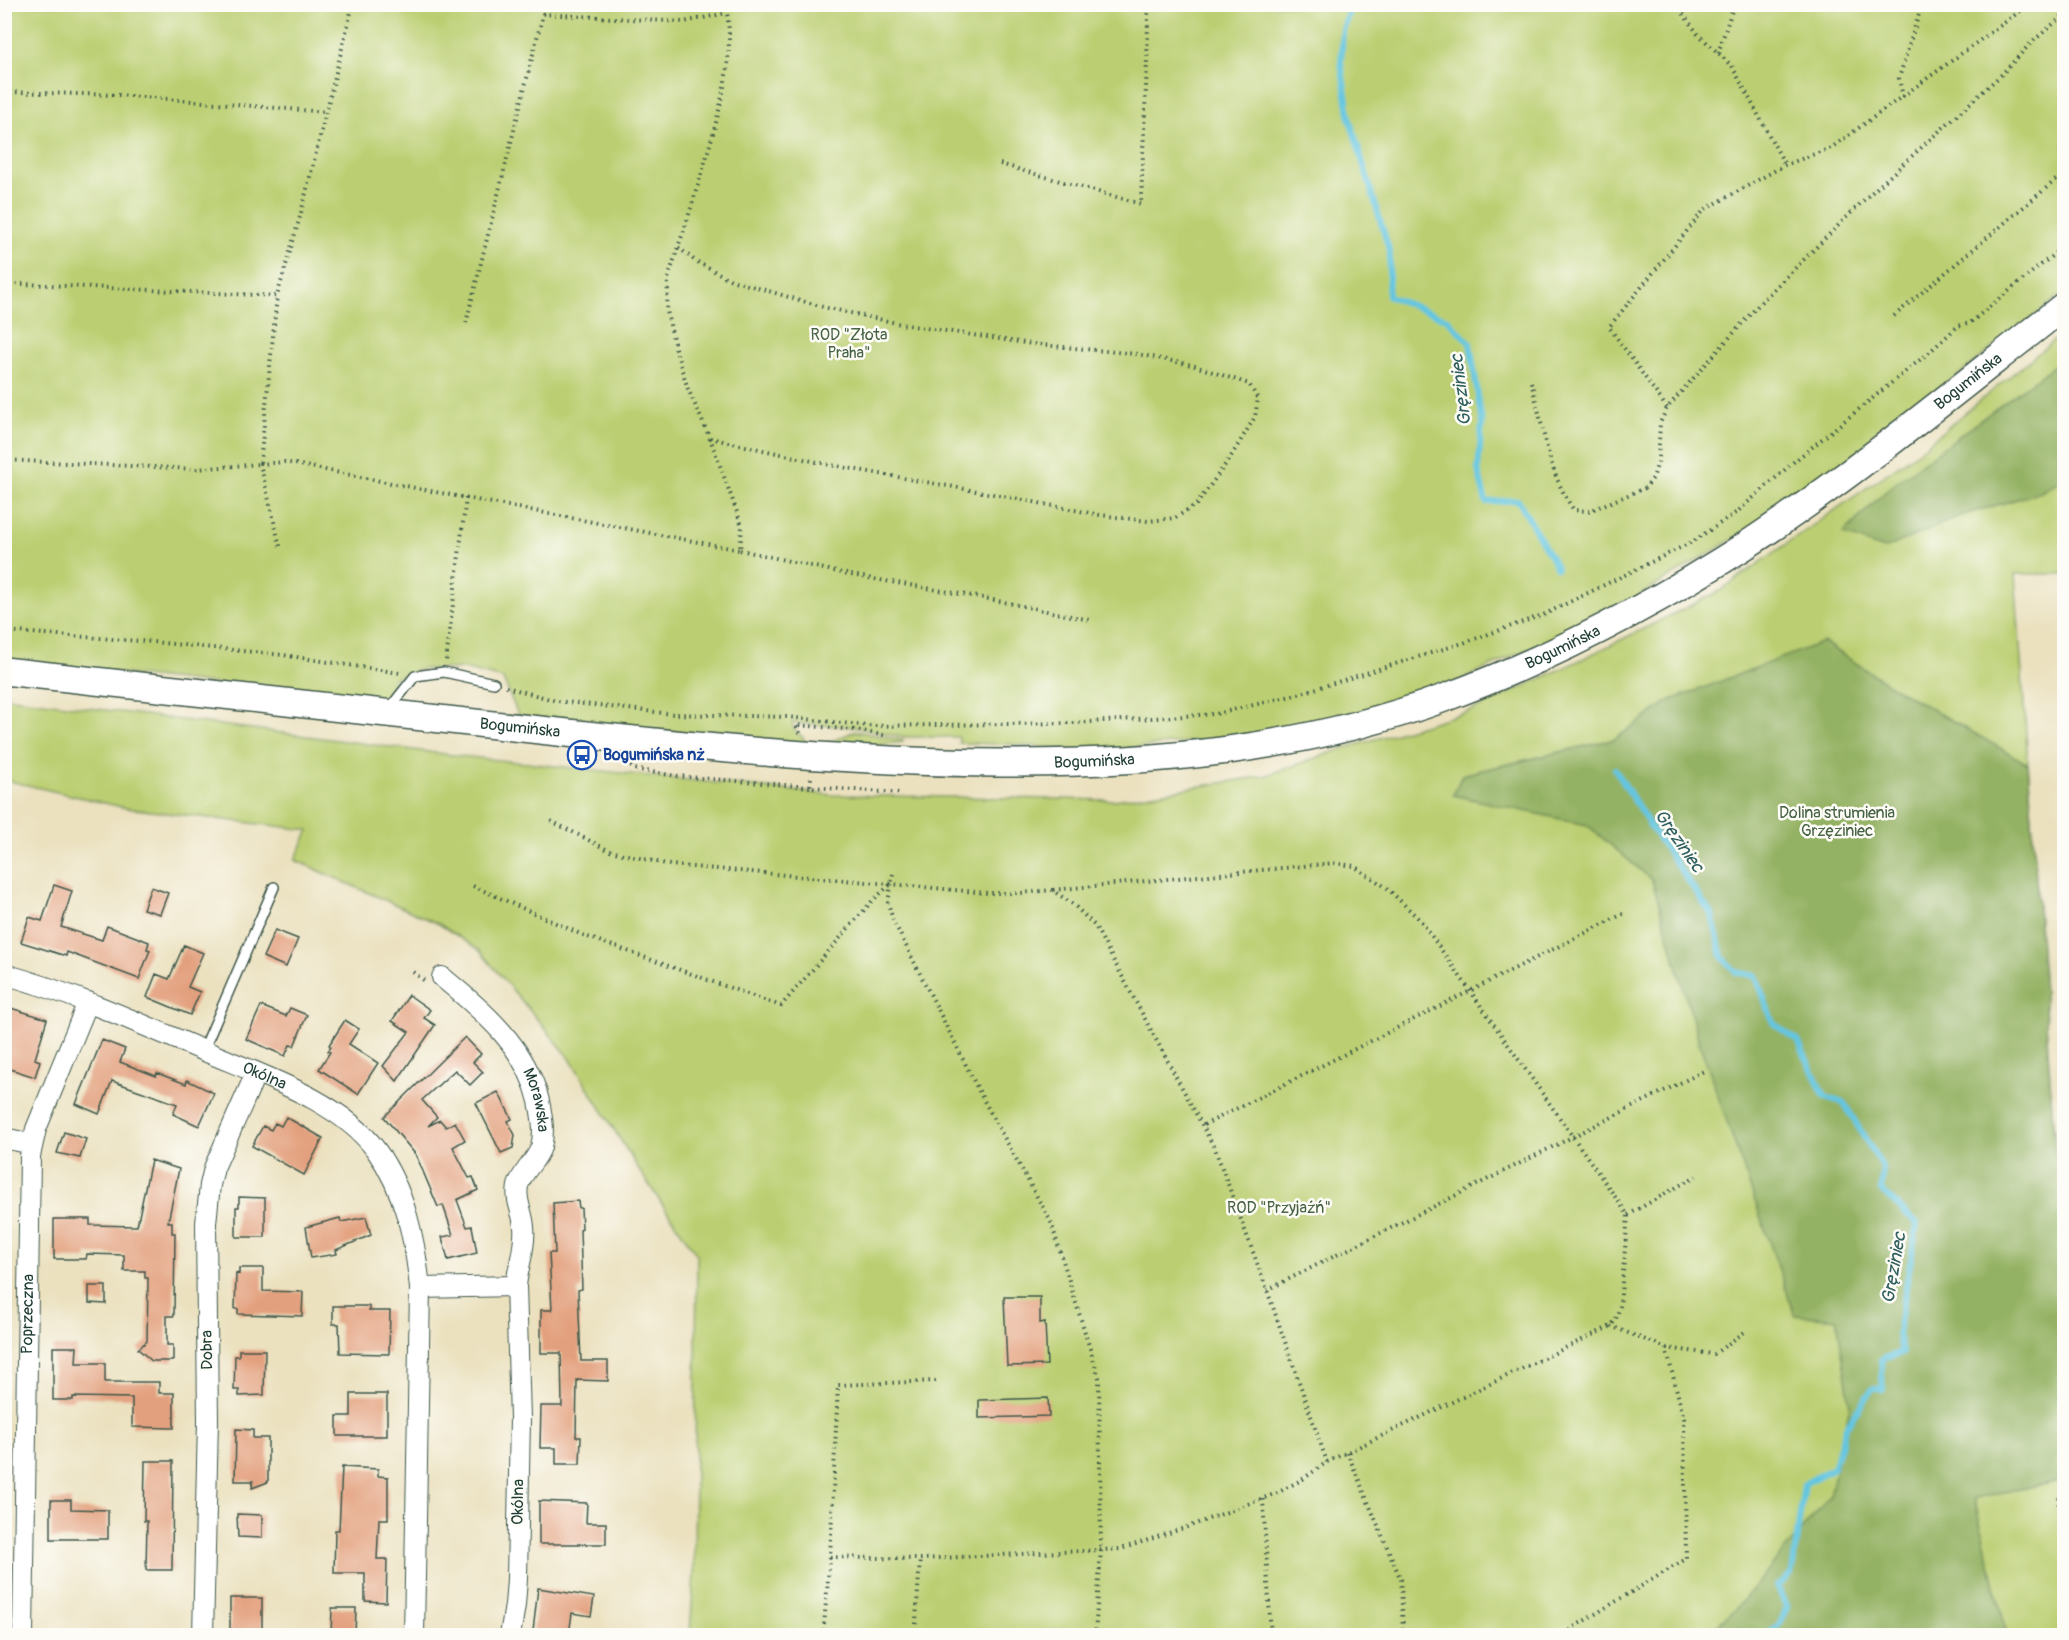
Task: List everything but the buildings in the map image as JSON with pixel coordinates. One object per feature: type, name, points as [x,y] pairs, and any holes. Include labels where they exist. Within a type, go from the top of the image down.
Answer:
[{"type":"street","name":"Bogumińska","points":[[4,671],[766,754],[960,763],[1112,761],[1183,756],[1278,743],[1334,731],[1432,702],[1491,679],[1578,639],[1693,577],[1747,544],[1847,475],[2064,306]]},
{"type":"street","name":"Okólna","points":[[4,974],[88,1002],[319,1102],[337,1113],[364,1136],[376,1150],[392,1177],[404,1205],[415,1251],[420,1288],[414,1635]]},
{"type":"street","name":"Morawska","points":[[442,977],[505,1034],[523,1059],[538,1097],[543,1126],[540,1148],[521,1177],[517,1196],[524,1227],[524,1240],[516,1286]]},
{"type":"street","name":"Poprzeczna","points":[[23,1635],[29,1199],[32,1144],[43,1111],[88,1002]]},
{"type":"street","name":"Dobra","points":[[203,1635],[208,1421],[207,1202],[214,1168],[256,1073]]},
{"type":"street","points":[[4,1138],[32,1144]]},
{"type":"street","name":"Okólna","points":[[510,1635],[517,1579],[520,1418],[516,1286]]},
{"type":"street","points":[[420,1288],[516,1286]]},
{"type":"lane","points":[[386,714],[415,676],[444,672],[494,683]]},
{"type":"lane","points":[[203,1051],[274,887]]},
{"type":"path","points":[[280,546],[260,465],[277,296],[353,4]]},
{"type":"path","points":[[725,4],[728,63],[716,125],[668,279],[667,311],[675,348],[688,389],[710,438],[742,526],[740,550]]},
{"type":"path","points":[[1000,164],[1141,204],[1148,81],[1148,4]]},
{"type":"path","points":[[1676,4],[1698,34],[1731,66],[1785,165]]},
{"type":"path","points":[[1718,53],[1734,4]]},
{"type":"path","points":[[1903,97],[1899,78],[1922,4]]},
{"type":"path","points":[[1667,408],[1610,327],[1704,210],[1785,165],[1831,148],[2030,4]]},
{"type":"path","points":[[466,323],[543,14],[684,21],[727,13]]},
{"type":"path","points":[[1531,382],[1540,412],[1546,447],[1563,495],[1574,510],[1589,511],[1645,488],[1653,478],[1658,462],[1660,423],[1667,408],[1761,302],[1868,196],[2001,75],[2032,42],[2064,15]]},
{"type":"path","points":[[4,92],[118,95],[326,112]]},
{"type":"path","points":[[1894,316],[2064,173]]},
{"type":"path","points":[[494,683],[557,701],[673,714],[787,717],[870,726],[1073,723],[1216,714],[1295,696],[1463,643],[1545,614],[1692,542],[1737,512],[1804,453],[1926,355],[1958,326],[1971,322],[2064,246]]},
{"type":"path","points":[[678,247],[694,260],[731,280],[823,307],[906,325],[1032,344],[1137,354],[1192,365],[1249,384],[1257,399],[1255,417],[1230,458],[1197,504],[1175,518],[1148,521],[1100,515],[830,465],[710,438]]},
{"type":"path","points":[[4,283],[277,296]]},
{"type":"path","points":[[4,460],[196,469],[285,462],[1089,620]]},
{"type":"path","points":[[449,648],[466,498]]},
{"type":"path","points":[[4,631],[153,642],[283,655],[415,676]]},
{"type":"path","points":[[628,762],[634,769],[676,776],[901,792]]},
{"type":"path","points":[[810,786],[812,768]]},
{"type":"path","points":[[551,821],[610,851],[670,865],[987,893],[1021,893],[1335,862],[1353,866],[1387,888],[1421,921],[1628,1215],[1620,1306],[1611,1326],[1347,1452],[1327,1462],[1303,1479],[1263,1498],[1121,1549],[920,1559],[830,1557]]},
{"type":"path","points":[[893,874],[888,903],[893,920],[983,1099],[1051,1222],[1099,1378],[1101,1550],[1095,1635]]},
{"type":"path","points":[[473,886],[585,936],[781,1006],[873,900],[891,884]]},
{"type":"path","points":[[1052,890],[1074,905],[1095,926],[1204,1125],[1267,1290],[1327,1462]]},
{"type":"path","points":[[1204,1125],[1627,912]]},
{"type":"path","points":[[1267,1290],[1704,1071]]},
{"type":"path","points":[[1628,1215],[1696,1176]]},
{"type":"path","points":[[1611,1326],[1666,1348],[1714,1354],[1746,1331]]},
{"type":"path","points":[[1560,1635],[1686,1559],[1684,1419],[1666,1348]]},
{"type":"path","points":[[823,1635],[830,1557],[838,1385],[936,1381]]},
{"type":"path","points":[[1347,1452],[1401,1580],[1403,1635]]},
{"type":"path","points":[[2064,1494],[2058,1498],[2064,1554]]},
{"type":"path","points":[[1263,1498],[1271,1635]]},
{"type":"path","points":[[915,1635],[920,1559]]},
{"type":"green space","name":"ROD \"Złota Praha\"","points":[[5,5],[2064,5],[2064,293],[1793,503],[1615,610],[1441,689],[1285,732],[1092,752],[1008,744],[959,743],[959,737],[903,737],[855,727],[792,723],[809,745],[519,717],[503,679],[464,669],[422,669],[394,678],[385,702],[5,661]]},
{"type":"green space","name":"ROD \"Przyjaźń\"","points":[[2064,332],[2064,574],[2015,574],[2055,1152],[2064,1181],[2064,1473],[1971,1497],[2004,1635],[690,1635],[694,1572],[697,1255],[641,1173],[569,1057],[479,950],[439,924],[295,860],[309,830],[126,808],[5,780],[5,697],[460,756],[832,795],[1115,800],[1264,776],[1336,751],[1473,710],[1718,592],[1915,454]],"holes":[[[1681,697],[1531,812],[1454,795],[1462,775],[1615,739],[1669,701]]]},
{"type":"green space","points":[[2064,358],[2064,478],[2041,492],[1960,516],[1884,549],[1843,534],[1890,487]]},
{"type":"green space","name":"Dolina strumienia Grzęziniec","points":[[1823,642],[1893,687],[2028,764],[2055,1152],[2064,1181],[2064,1476],[2060,1481],[1974,1498],[2007,1635],[1705,1635],[1736,1609],[1830,1496],[1850,1406],[1837,1319],[1795,1315],[1700,1045],[1652,880],[1587,825],[1453,795],[1462,775],[1615,739],[1669,701]]},
{"type":"green space","points":[[855,731],[903,740],[903,742],[841,749],[823,745]]},
{"type":"green space","points":[[2064,1476],[2064,1635],[2007,1635],[1974,1498],[2060,1481]]},
{"type":"waterway","name":"Gręziniec","points":[[1351,4],[1343,30],[1341,63],[1350,120],[1390,253],[1388,296],[1447,319],[1470,343],[1482,423],[1478,470],[1486,502],[1518,500],[1557,568]]},
{"type":"waterway","name":"Gręziniec","points":[[1615,769],[1650,826],[1712,915],[1722,957],[1736,972],[1756,976],[1773,1023],[1798,1041],[1825,1097],[1844,1103],[1883,1168],[1881,1190],[1917,1224],[1898,1333],[1902,1353],[1881,1359],[1883,1389],[1872,1389],[1846,1427],[1833,1468],[1804,1484],[1792,1573],[1777,1586],[1787,1608],[1780,1624],[1766,1636]]},
{"type":"place","name":"Bogumińska nż","points":[[582,755]]}]
